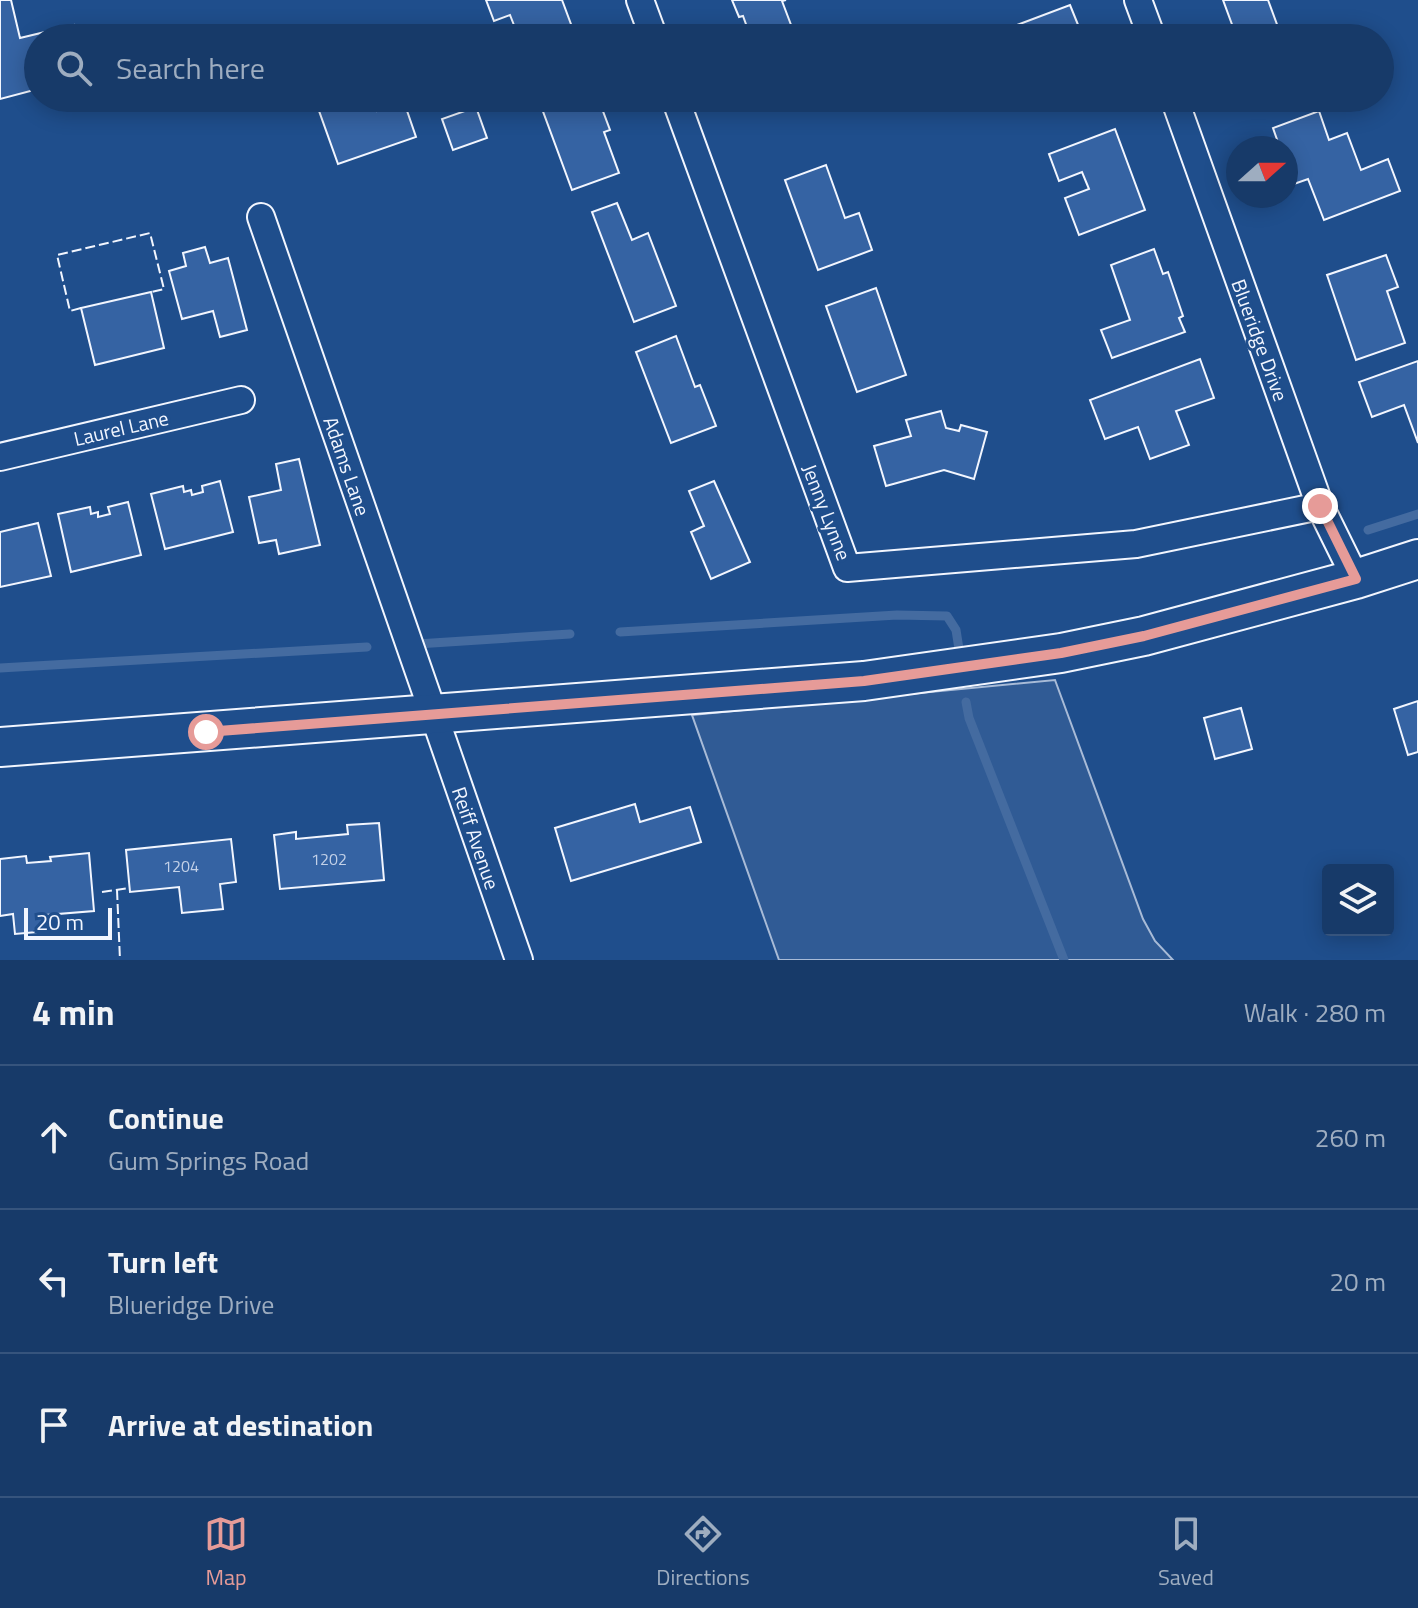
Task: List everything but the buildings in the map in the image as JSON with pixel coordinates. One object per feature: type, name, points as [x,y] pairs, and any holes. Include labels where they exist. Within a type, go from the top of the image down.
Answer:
[{"type":"main road","points":[[0,747],[864,681],[1061,653],[1144,636],[1356,579],[1418,559]]},
{"type":"street","points":[[640,0],[649,24]]},
{"type":"street","points":[[1138,0],[1147,24]]},
{"type":"street","name":"Jenny Lynne","points":[[680,112],[847,568],[1136,544],[1320,506]]},
{"type":"street","name":"Blueridge Drive","points":[[1179,112],[1320,506],[1356,579]]},
{"type":"street","name":"Adams Lane","points":[[261,217],[433,716]]},
{"type":"street","name":"Laurel Lane","points":[[0,457],[241,400]]},
{"type":"street","name":"Reiff Avenue","points":[[433,716],[519,960]]},
{"type":"shaded area","points":[[1055,680],[1143,919],[1155,941],[1173,960],[779,960],[692,715]]},
{"type":"waterway","points":[[1368,530],[1418,514]]},
{"type":"waterway","points":[[620,632],[897,615],[947,616],[956,630],[959,649]]},
{"type":"waterway","points":[[417,644],[570,634]]},
{"type":"waterway","points":[[0,668],[367,647]]},
{"type":"waterway","points":[[966,702],[969,718],[1064,960]]},
{"type":"fence","points":[[81,308],[70,311],[57,255],[150,233],[164,289],[151,292]]},
{"type":"fence","points":[[102,892],[130,888]]},
{"type":"fence","points":[[117,890],[120,960]]},
{"type":"route","points":[[206,732],[864,681],[1061,653],[1144,636],[1356,579],[1320,506]]}]
